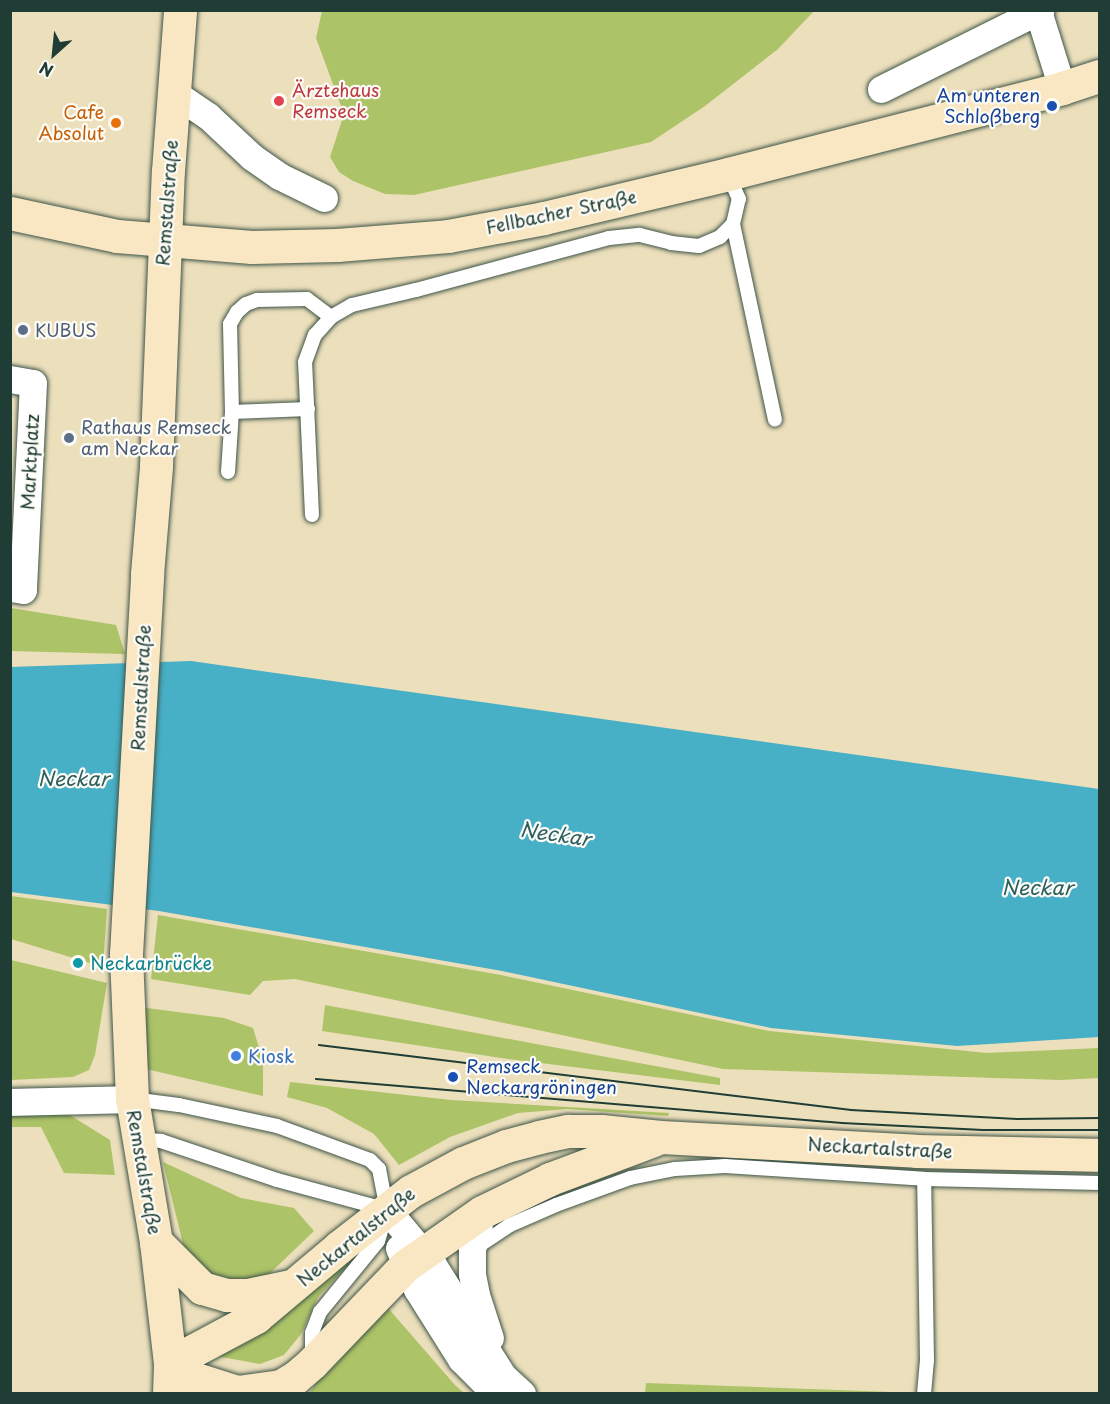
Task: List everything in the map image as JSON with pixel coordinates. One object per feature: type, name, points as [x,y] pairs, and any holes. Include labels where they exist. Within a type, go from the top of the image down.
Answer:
[{"type":"main road","name":"Remstalstraße","points":[[180,10],[164,242],[156,466],[144,623],[126,954],[132,1099],[137,1140],[156,1242],[170,1378],[182,1394]]},
{"type":"main road","name":"Fellbacher Straße","points":[[10,213],[117,236],[164,242],[252,247],[337,245],[448,236],[544,218],[728,174],[1062,88],[1100,76]]},
{"type":"main road","name":"Neckartalstraße","points":[[170,1378],[256,1317],[339,1246],[411,1191],[463,1163],[506,1146],[539,1137],[568,1131],[601,1131],[661,1137],[987,1154],[1100,1155]]},
{"type":"main road","name":"Neckartalstraße","points":[[289,1391],[296,1377],[414,1259],[482,1212],[550,1179],[661,1137]]},
{"type":"main road","points":[[156,1242],[202,1288],[227,1295],[248,1295],[296,1285]]},
{"type":"main road","points":[[170,1378],[196,1379],[229,1390],[289,1391]]},
{"type":"street","points":[[881,89],[1039,11],[1062,88]]},
{"type":"street","points":[[174,93],[208,116],[252,157],[270,170],[324,198]]},
{"type":"street","name":"Marktplatz","points":[[10,379],[33,383],[23,590],[11,592]]},
{"type":"street","points":[[10,1102],[132,1099]]},
{"type":"street","points":[[387,1210],[414,1259],[440,1274],[507,1388]]},
{"type":"street","points":[[482,1212],[472,1250],[476,1295],[507,1388]]},
{"type":"lane","points":[[728,174],[739,199],[734,224],[775,420]]},
{"type":"lane","points":[[312,515],[305,362],[315,335],[331,317],[352,305],[609,238],[640,235],[671,243],[699,246],[720,237],[734,224]]},
{"type":"lane","points":[[228,472],[232,412],[230,324],[237,312],[246,304],[257,300],[307,299],[331,317]]},
{"type":"lane","points":[[232,412],[308,409]]},
{"type":"lane","points":[[132,1099],[179,1105],[277,1126],[370,1160],[379,1169],[387,1210],[378,1241],[320,1311],[312,1333],[312,1363]]},
{"type":"lane","points":[[137,1140],[161,1141],[277,1180],[387,1210]]},
{"type":"lane","points":[[472,1250],[510,1225],[556,1205],[630,1178],[675,1168],[725,1166],[924,1179],[1100,1183]]},
{"type":"lane","points":[[924,1179],[927,1361],[924,1394]]},
{"type":"green space","points":[[322,10],[814,11],[778,49],[705,106],[651,142],[414,195],[385,194],[353,181],[339,172],[330,157],[344,114],[316,38]]},
{"type":"green space","points":[[11,608],[116,625],[125,654],[11,651]]},
{"type":"green space","points":[[11,896],[107,909],[103,967],[11,939]]},
{"type":"green space","points":[[158,915],[501,975],[769,1031],[987,1053],[1099,1048],[1099,1078],[1060,1080],[723,1069],[295,979],[263,981],[250,995],[151,979]]},
{"type":"green space","points":[[11,960],[107,983],[95,1055],[89,1070],[73,1077],[11,1080]]},
{"type":"green space","points":[[325,1005],[720,1078],[720,1085],[508,1059],[322,1031]]},
{"type":"green space","points":[[139,1007],[224,1018],[253,1028],[263,1061],[263,1096],[146,1069]]},
{"type":"green space","points":[[290,1082],[451,1100],[669,1113],[668,1116],[567,1109],[518,1113],[450,1137],[399,1165],[374,1134],[327,1108],[287,1097]]},
{"type":"green space","points":[[11,1112],[65,1112],[110,1140],[115,1175],[64,1173],[41,1127],[11,1127]]},
{"type":"green space","points":[[163,1162],[241,1198],[294,1208],[314,1231],[265,1278],[225,1284],[197,1265],[184,1248]]},
{"type":"green space","points":[[342,1259],[349,1264],[318,1297],[301,1334],[284,1355],[260,1364],[216,1356]]},
{"type":"green space","points":[[381,1300],[464,1393],[309,1394],[331,1359]]},
{"type":"green space","points":[[646,1383],[919,1393],[645,1394]]},
{"type":"water","name":"Neckar","points":[[191,661],[1099,789],[1099,1037],[957,1046],[771,1028],[502,971],[159,911],[11,892],[10,667]]},
{"type":"tram line","points":[[319,1045],[851,1110],[1017,1119],[1100,1118]]},
{"type":"tram line","points":[[316,1079],[842,1123],[983,1130],[1100,1130]]},
{"type":"place","name":"Ärztehaus Remseck","points":[[279,101]]},
{"type":"place","name":"Am unteren Schloßberg","points":[[1052,106]]},
{"type":"place","name":"Cafe Absolut","points":[[116,123]]},
{"type":"place","name":"KUBUS","points":[[23,330]]},
{"type":"place","name":"Rathaus Remseck am Neckar","points":[[69,438]]},
{"type":"place","name":"Neckarbrücke","points":[[78,963]]},
{"type":"place","name":"Kiosk","points":[[236,1056]]},
{"type":"place","name":"Remseck Neckargröningen","points":[[453,1077]]}]
